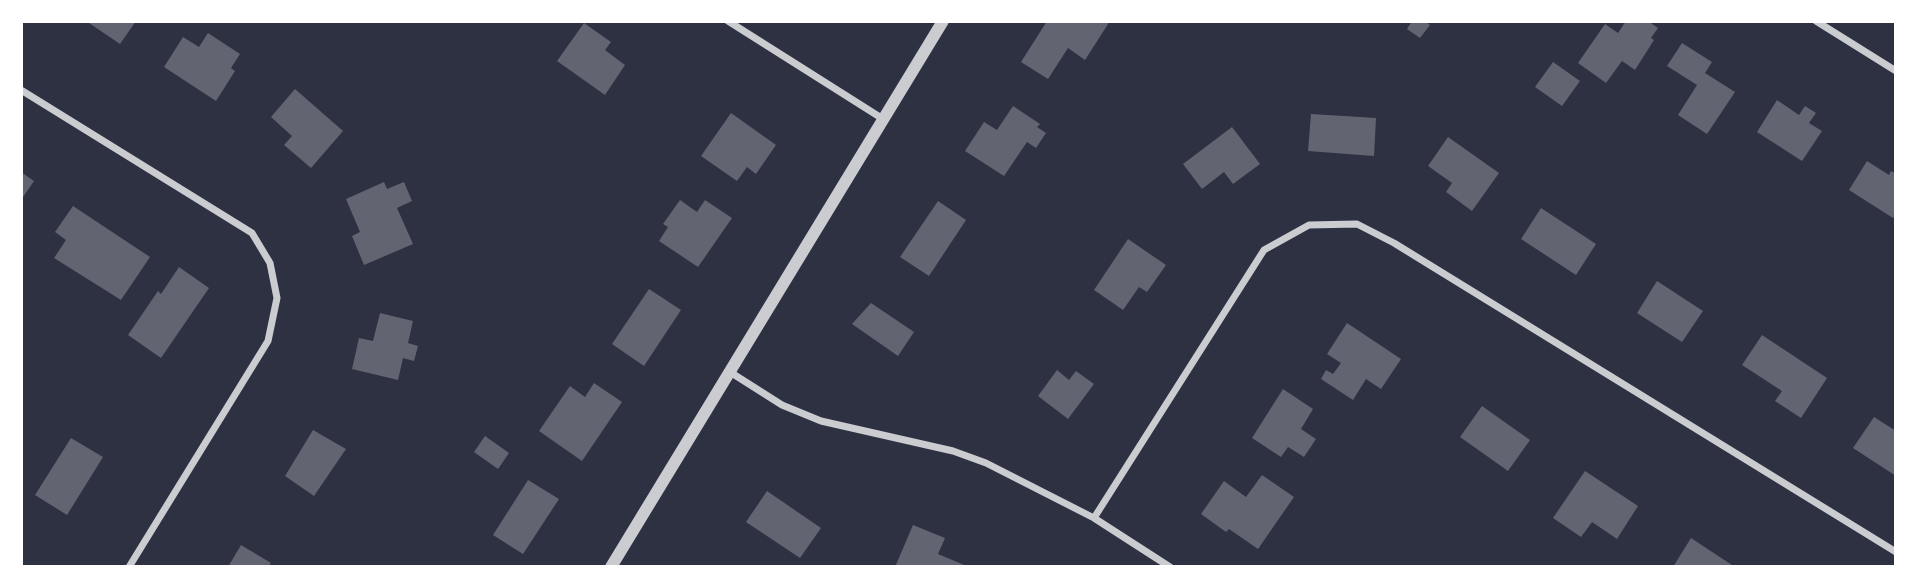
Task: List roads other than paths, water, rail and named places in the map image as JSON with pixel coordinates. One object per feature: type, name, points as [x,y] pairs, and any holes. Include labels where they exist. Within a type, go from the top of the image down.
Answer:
[{"type":"street","points":[[728,21],[883,119]]},
{"type":"street","points":[[611,567],[943,21]]},
{"type":"street","points":[[1816,21],[1896,72]]},
{"type":"street","points":[[21,90],[252,233],[270,263],[277,298],[268,341],[129,567]]},
{"type":"street","points":[[1094,518],[1264,250],[1308,225],[1357,224],[1394,243],[1896,552]]},
{"type":"street","points":[[730,372],[782,405],[821,421],[964,455],[986,463],[1094,518],[1170,567]]}]
